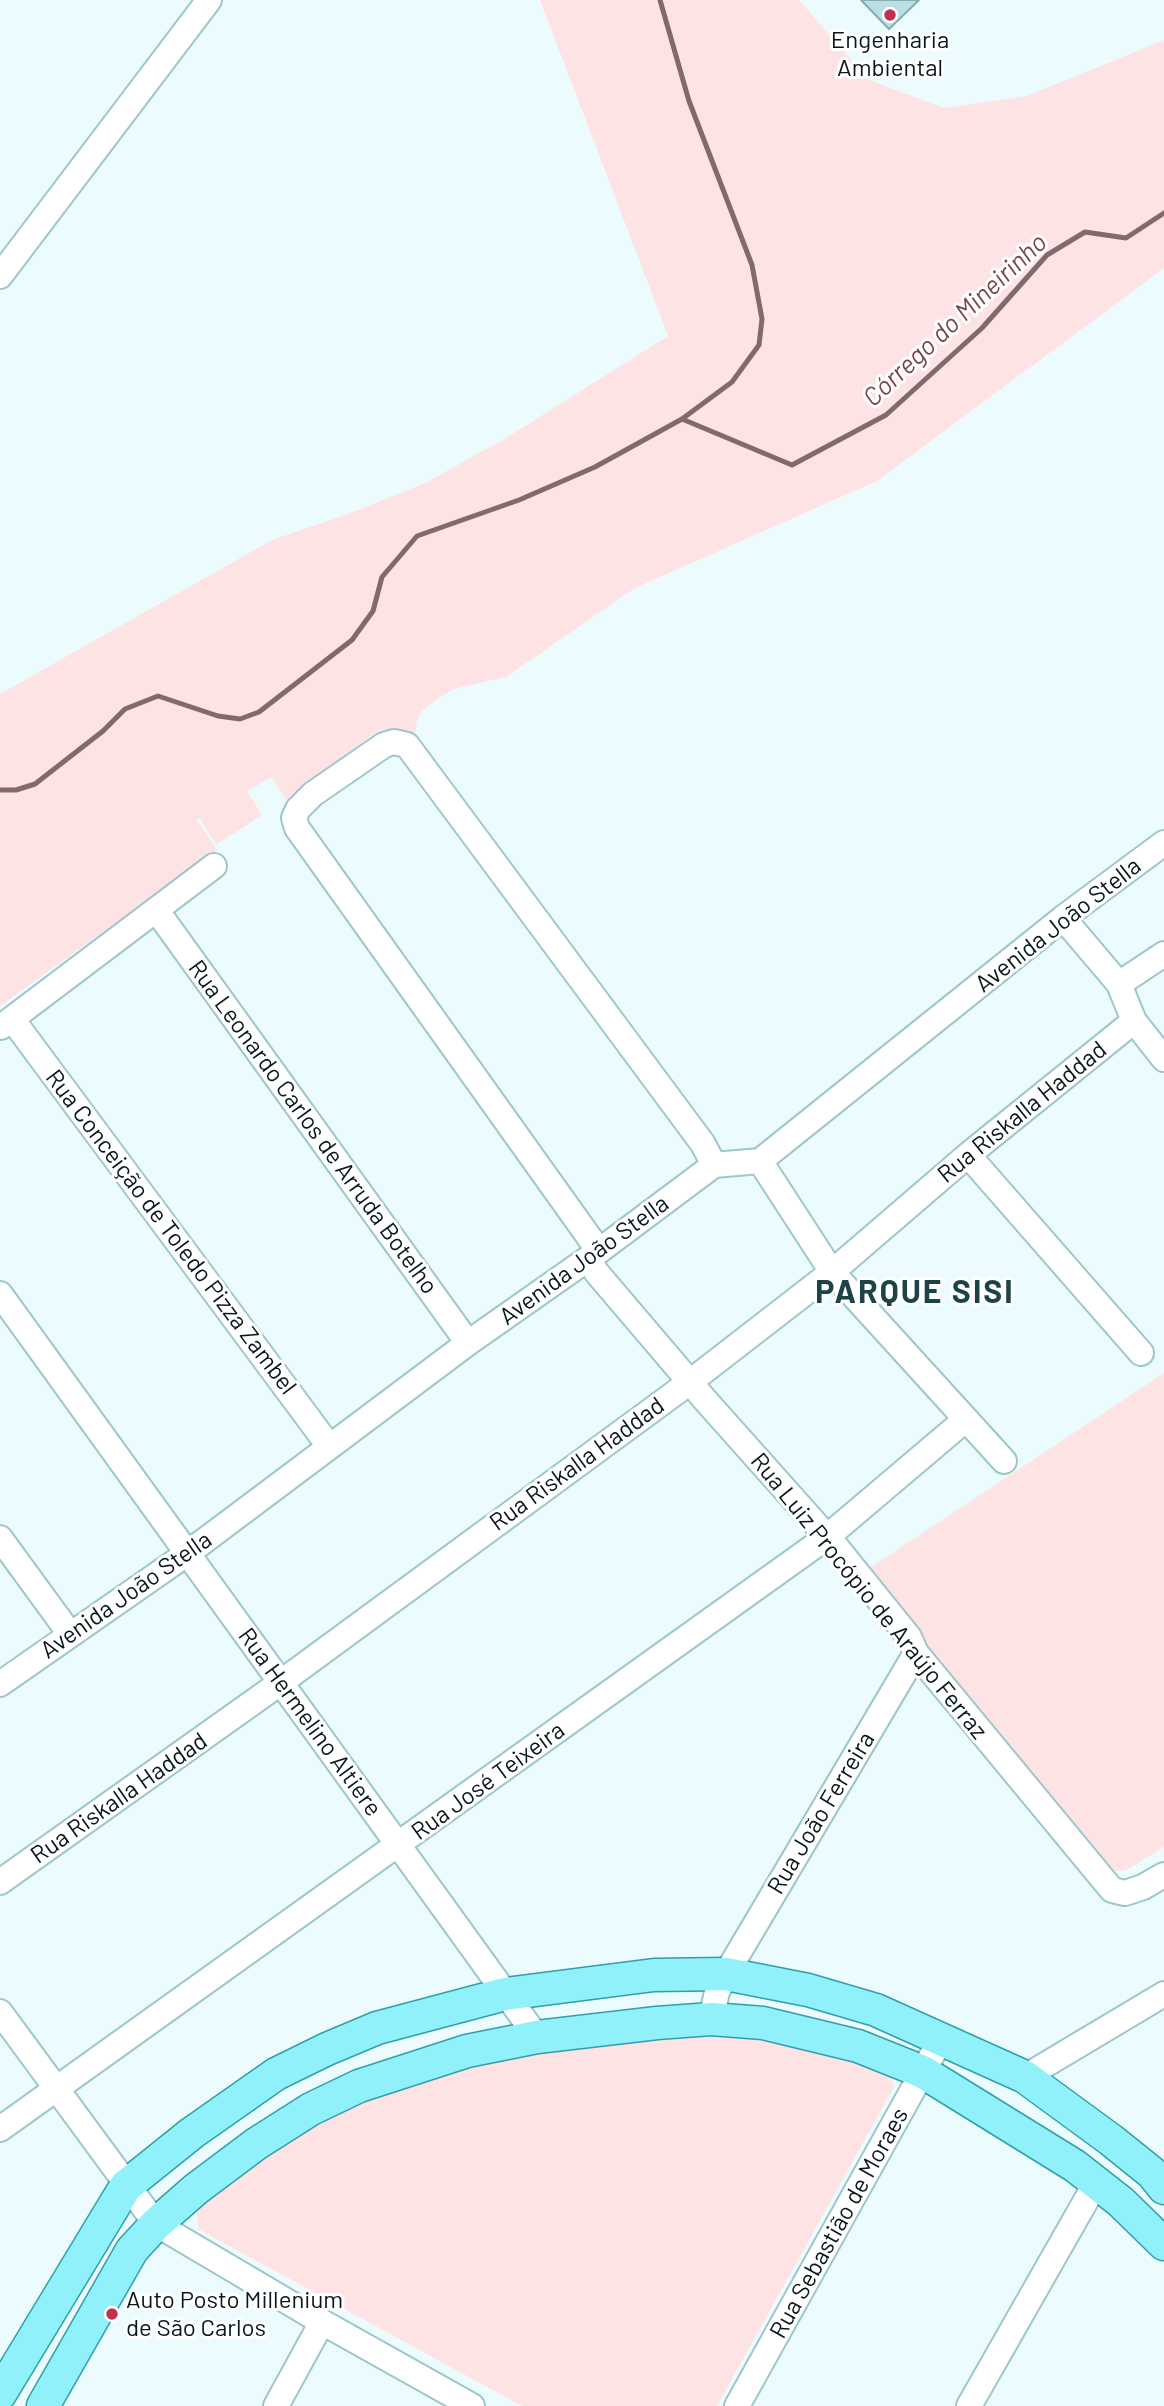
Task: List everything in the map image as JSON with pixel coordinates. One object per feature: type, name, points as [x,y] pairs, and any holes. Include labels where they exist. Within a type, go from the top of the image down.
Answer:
[{"type":"main road","points":[[0,2394],[126,2186],[235,2101],[276,2074],[377,2028],[505,1994],[654,1975],[726,1974],[808,1990],[877,2010],[1025,2077],[1111,2140],[1152,2173],[1164,2188]]},
{"type":"main road","points":[[43,2406],[132,2249],[195,2189],[256,2144],[311,2109],[359,2086],[467,2051],[537,2037],[711,2019],[763,2023],[858,2046],[923,2072],[1095,2180],[1164,2244]]},
{"type":"street","points":[[0,276],[209,0]]},
{"type":"street","name":"Rua Luiz Procópio de Araújo Ferraz","points":[[714,1165],[703,1143],[407,745],[394,742],[384,745],[313,794],[298,809],[294,818],[297,828],[594,1255],[597,1273],[827,1537],[909,1637],[916,1653],[1112,1890],[1125,1893],[1164,1875]]},
{"type":"street","name":"Avenida João Stella","points":[[760,1161],[1063,918],[1164,843]]},
{"type":"street","points":[[6,1023],[214,866]]},
{"type":"street","name":"Rua Leonardo Carlos de Arruda Botelho","points":[[157,911],[468,1343]]},
{"type":"street","points":[[1063,918],[1119,984],[1134,1021],[1164,1059]]},
{"type":"street","points":[[1119,984],[1164,954]]},
{"type":"street","name":"Rua Riskalla Haddad","points":[[0,1882],[280,1683],[690,1382],[832,1272],[968,1155],[1134,1021]]},
{"type":"street","name":"Rua Conceição de Toledo Pizza Zambel","points":[[6,1023],[330,1446]]},
{"type":"street","points":[[968,1155],[1141,1353]]},
{"type":"street","points":[[714,1165],[760,1161],[832,1272],[1004,1461]]},
{"type":"street","name":"Avenida João Stella","points":[[0,1684],[188,1553],[468,1343],[594,1255],[714,1165]]},
{"type":"street","name":"Rua Hermelino Altiere","points":[[0,1294],[537,2037]]},
{"type":"street","name":"Rua José Teixeira","points":[[0,2129],[827,1537],[965,1420]]},
{"type":"street","points":[[0,1538],[69,1634]]},
{"type":"street","name":"Rua João Ferreira","points":[[711,2019],[726,1974],[916,1653]]},
{"type":"street","points":[[1025,2077],[1164,1994]]},
{"type":"street","points":[[0,2012],[156,2224],[472,2406]]},
{"type":"street","name":"Rua Sebastião de Moraes","points":[[737,2406],[941,2039]]},
{"type":"street","points":[[969,2406],[1088,2197],[1095,2180]]},
{"type":"street","points":[[276,2406],[322,2322]]},
{"type":"shaded area","points":[[540,0],[799,0],[869,80],[944,108],[1027,96],[1164,40],[1164,268],[877,481],[635,588],[506,677],[454,689],[437,699],[422,711],[415,735],[393,728],[378,731],[286,800],[272,777],[247,791],[262,815],[216,845],[200,819],[206,815],[197,820],[217,850],[0,1006],[0,694],[272,540],[348,514],[425,483],[506,438],[668,336]]},
{"type":"shaded area","points":[[1164,1373],[1164,1847],[1125,1871],[1115,1871],[862,1573]]},
{"type":"shaded area","points":[[733,2033],[878,2067],[891,2076],[894,2087],[717,2406],[522,2406],[198,2229],[197,2214],[202,2200],[218,2187],[338,2110],[400,2082],[556,2046]]},
{"type":"building","name":"Engenharia Ambiental","points":[[861,0],[919,0],[889,29]]},
{"type":"waterway","points":[[660,0],[689,101],[752,265],[762,319],[759,345],[732,382],[682,419]]},
{"type":"waterway","name":"Córrego do Mineirinho","points":[[0,790],[16,790],[35,784],[103,731],[125,709],[158,696],[218,716],[240,719],[259,712],[352,640],[373,611],[382,577],[417,536],[519,500],[595,467],[682,419],[792,465],[886,415],[982,328],[1047,255],[1085,232],[1126,238],[1164,213]]},
{"type":"place","name":"Engenharia Ambiental","points":[[890,15]]},
{"type":"place","name":"Auto Posto Millenium de São Carlos","points":[[112,2314]]},
{"type":"district","name":"PARQUE SISI","points":[[915,1292]]}]
